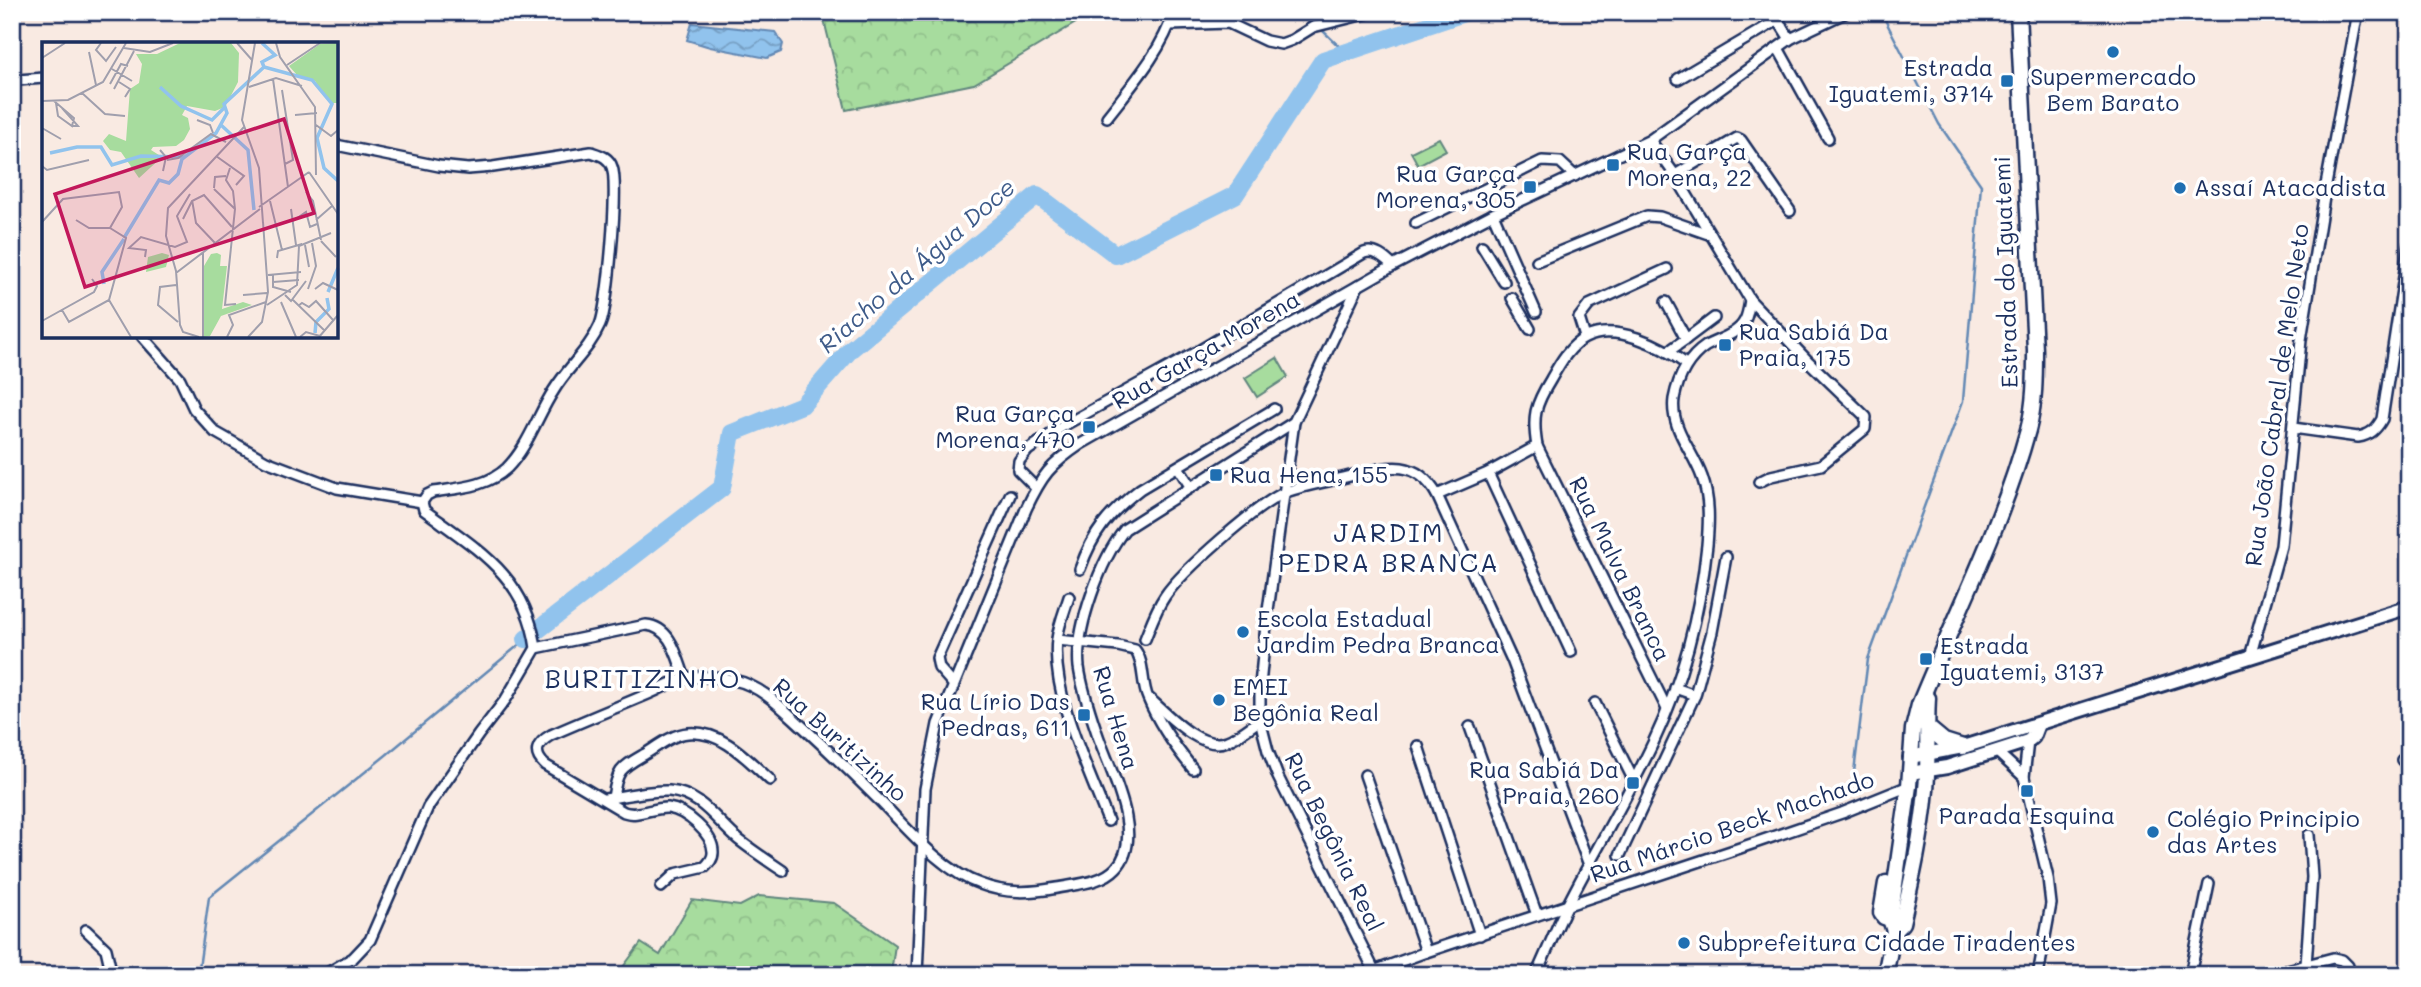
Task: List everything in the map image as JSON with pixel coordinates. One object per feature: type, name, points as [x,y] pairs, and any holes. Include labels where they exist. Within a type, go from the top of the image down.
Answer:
[{"type":"main road","name":"Estrada do Iguatemi","points":[[1885,975],[1895,924],[1915,721],[2016,467],[2028,428],[2035,387],[2018,12]]},
{"type":"main road","points":[[1910,758],[1963,747],[2409,607]]},
{"type":"main road","name":"Estrada do Iguatemi","points":[[1895,924],[1916,858],[1923,813],[1930,679]]},
{"type":"main road","points":[[2028,741],[2033,737],[2038,723]]},
{"type":"main road","points":[[1926,726],[1944,741],[1963,747]]},
{"type":"main road","name":"Rua Márcio Beck Machado","points":[[1910,780],[1926,771],[2028,741]]},
{"type":"main road","points":[[1910,780],[1921,789],[1923,813]]},
{"type":"street","points":[[1107,117],[1138,77],[1170,25],[1174,12]]},
{"type":"street","points":[[1170,25],[1228,23],[1266,41],[1281,44],[1312,27],[1373,12]]},
{"type":"street","name":"Rua Garça Morena","points":[[917,975],[922,842],[931,754],[938,724],[1036,488],[1053,464],[1081,444],[1359,284],[1493,214],[1650,140],[1790,38],[1847,12]]},
{"type":"street","name":"Rua João Cabral de Melo Neto","points":[[2250,657],[2281,546],[2301,340],[2323,197],[2358,12]]},
{"type":"street","points":[[1678,79],[1776,16],[1790,38]]},
{"type":"street","points":[[1778,48],[1828,138]]},
{"type":"street","points":[[14,80],[42,78]]},
{"type":"street","points":[[1675,175],[1737,138],[1790,211]]},
{"type":"street","points":[[1650,140],[1675,175],[1750,300],[1866,417],[1865,429],[1821,465],[1770,476],[1759,482]]},
{"type":"street","points":[[324,975],[354,958],[370,940],[428,807],[506,699],[536,648],[529,613],[505,575],[480,552],[424,510],[422,502],[433,492],[485,482],[507,467],[554,389],[593,338],[601,324],[607,301],[615,193],[613,167],[606,158],[591,152],[468,169],[439,166],[338,145]]},
{"type":"street","points":[[1416,223],[1542,161],[1560,162],[1575,176]]},
{"type":"street","points":[[1493,214],[1536,312]]},
{"type":"street","points":[[1537,261],[1647,216],[1660,217],[1711,235]]},
{"type":"street","points":[[2293,428],[2358,437],[2366,436],[2382,419],[2409,244]]},
{"type":"street","points":[[1482,246],[1504,282]]},
{"type":"street","points":[[1036,488],[1018,470],[1020,461],[1037,442],[1364,253],[1374,252],[1386,258],[1393,266]]},
{"type":"street","points":[[1496,268],[1513,259]]},
{"type":"street","points":[[1585,337],[1579,318],[1590,304],[1667,269]]},
{"type":"street","name":"Rua Begônia Real","points":[[1359,284],[1294,422],[1265,625],[1260,720],[1278,777],[1374,970]]},
{"type":"street","points":[[1530,329],[1515,303],[1531,300]]},
{"type":"street","points":[[1536,975],[1567,905],[1634,780],[1675,688],[1695,620],[1709,521],[1708,496],[1702,476],[1674,415],[1675,398],[1686,364],[1704,347],[1728,336],[1742,325],[1750,300]]},
{"type":"street","points":[[1666,302],[1686,339]]},
{"type":"street","points":[[1669,351],[1714,318]]},
{"type":"street","points":[[1437,495],[1488,473],[1537,446],[1534,426],[1538,401],[1562,360],[1574,345],[1585,337],[1617,334],[1636,338],[1669,351],[1686,364]]},
{"type":"street","points":[[144,338],[180,379],[194,409],[215,432],[266,461],[337,488],[422,502]]},
{"type":"street","points":[[1080,569],[1087,549],[1109,515],[1140,489],[1274,408]]},
{"type":"street","name":"Rua Hena","points":[[922,842],[957,873],[978,884],[1004,892],[1030,893],[1090,882],[1110,874],[1118,867],[1126,849],[1128,827],[1123,803],[1097,734],[1079,664],[1080,643],[1092,596],[1116,540],[1132,524],[1294,422]]},
{"type":"street","name":"Rua Malva Branca","points":[[1537,446],[1667,709]]},
{"type":"street","points":[[1178,467],[1190,486]]},
{"type":"street","points":[[1144,639],[1158,607],[1180,579],[1228,533],[1284,493],[1390,467],[1416,471],[1429,481],[1437,495],[1512,660],[1589,864]]},
{"type":"street","points":[[1488,473],[1571,652]]},
{"type":"street","points":[[953,684],[939,667],[937,658],[1010,495]]},
{"type":"street","points":[[1620,855],[1695,695],[1712,632],[1726,557]]},
{"type":"street","points":[[1069,597],[1057,640],[1056,656],[1061,694],[1108,821]]},
{"type":"street","points":[[536,648],[654,625],[660,627],[668,637],[685,678]]},
{"type":"street","points":[[1057,640],[1135,650],[1140,659],[1147,696],[1171,741],[1193,769]]},
{"type":"street","name":"Rua Buritizinho","points":[[609,798],[545,765],[536,752],[539,743],[551,735],[685,678],[734,680],[760,691],[783,709],[922,842]]},
{"type":"street","points":[[1675,688],[1695,695]]},
{"type":"street","points":[[1147,696],[1197,737],[1217,744],[1227,741],[1260,720]]},
{"type":"street","points":[[1595,703],[1634,780]]},
{"type":"street","points":[[1470,727],[1537,915]]},
{"type":"street","points":[[609,798],[622,768],[675,737],[687,733],[699,733],[729,744],[770,780]]},
{"type":"street","points":[[2028,741],[2024,777],[2048,878],[2051,904],[2038,975]]},
{"type":"street","points":[[1418,746],[1480,935]]},
{"type":"street","points":[[1996,751],[2024,777]]},
{"type":"street","points":[[1365,775],[1426,951]]},
{"type":"street","name":"Rua Márcio Beck Machado","points":[[1363,975],[1426,951],[1816,822],[1910,780]]},
{"type":"street","points":[[609,798],[667,791],[686,795],[707,808],[730,832],[783,871]]},
{"type":"street","points":[[609,798],[631,814],[664,808],[680,811],[695,822],[706,836],[713,852],[710,862],[705,867],[675,874],[661,887]]},
{"type":"street","points":[[2306,965],[2312,877],[2309,835]]},
{"type":"street","points":[[2190,975],[2208,884]]},
{"type":"street","points":[[86,930],[106,949],[112,975]]},
{"type":"street","points":[[2270,975],[2333,958],[2342,960],[2347,970]]},
{"type":"green space","points":[[822,12],[1094,12],[974,84],[846,110]]},
{"type":"green space","points":[[1439,138],[1446,150],[1418,165],[1411,152]]},
{"type":"green space","points":[[1277,358],[1288,377],[1257,397],[1245,378]]},
{"type":"green space","points":[[759,896],[834,903],[895,945],[891,973],[617,975],[641,943],[660,955],[692,900],[740,906]]},
{"type":"water","points":[[692,23],[775,32],[783,44],[781,52],[767,58],[687,40]]},
{"type":"waterway","points":[[1300,12],[1316,25]]},
{"type":"waterway","name":"Riacho da Água Doce","points":[[526,639],[722,488],[732,433],[802,405],[851,349],[1037,195],[1116,255],[1235,195],[1323,60],[1467,12]]},
{"type":"waterway","points":[[1853,780],[1868,659],[1963,401],[1981,185],[1939,124],[1881,12]]},
{"type":"waterway","points":[[1321,29],[1346,53]]},
{"type":"waterway","points":[[198,975],[209,897],[526,639]]},
{"type":"place","name":"Supermercado Bem Barato","points":[[2113,52]]},
{"type":"place","name":"Estrada Iguatemi, 3714","points":[[2007,81]]},
{"type":"place","name":"Rua Garça Morena, 22","points":[[1613,165]]},
{"type":"place","name":"Rua Garça Morena, 305","points":[[1530,187]]},
{"type":"place","name":"Assaí Atacadista","points":[[2180,188]]},
{"type":"place","name":"Rua Sabiá Da Praia, 175","points":[[1725,345]]},
{"type":"place","name":"Rua Garça Morena, 470","points":[[1089,427]]},
{"type":"place","name":"Rua Hena, 155","points":[[1216,475]]},
{"type":"place","name":"Escola Estadual Jardim Pedra Branca","points":[[1243,632]]},
{"type":"place","name":"Estrada Iguatemi, 3137","points":[[1926,659]]},
{"type":"place","name":"EMEI Begônia Real","points":[[1219,700]]},
{"type":"place","name":"Rua Lírio Das Pedras, 611","points":[[1084,715]]},
{"type":"place","name":"Rua Sabiá Da Praia, 260","points":[[1633,783]]},
{"type":"place","name":"Parada Esquina","points":[[2027,791]]},
{"type":"place","name":"Colégio Principio das Artes","points":[[2153,832]]},
{"type":"place","name":"Subprefeitura Cidade Tiradentes","points":[[1684,943]]},
{"type":"district","name":"JARDIM PEDRA BRANCA","points":[[1389,548]]},
{"type":"district","name":"BURITIZINHO","points":[[643,679]]}]
